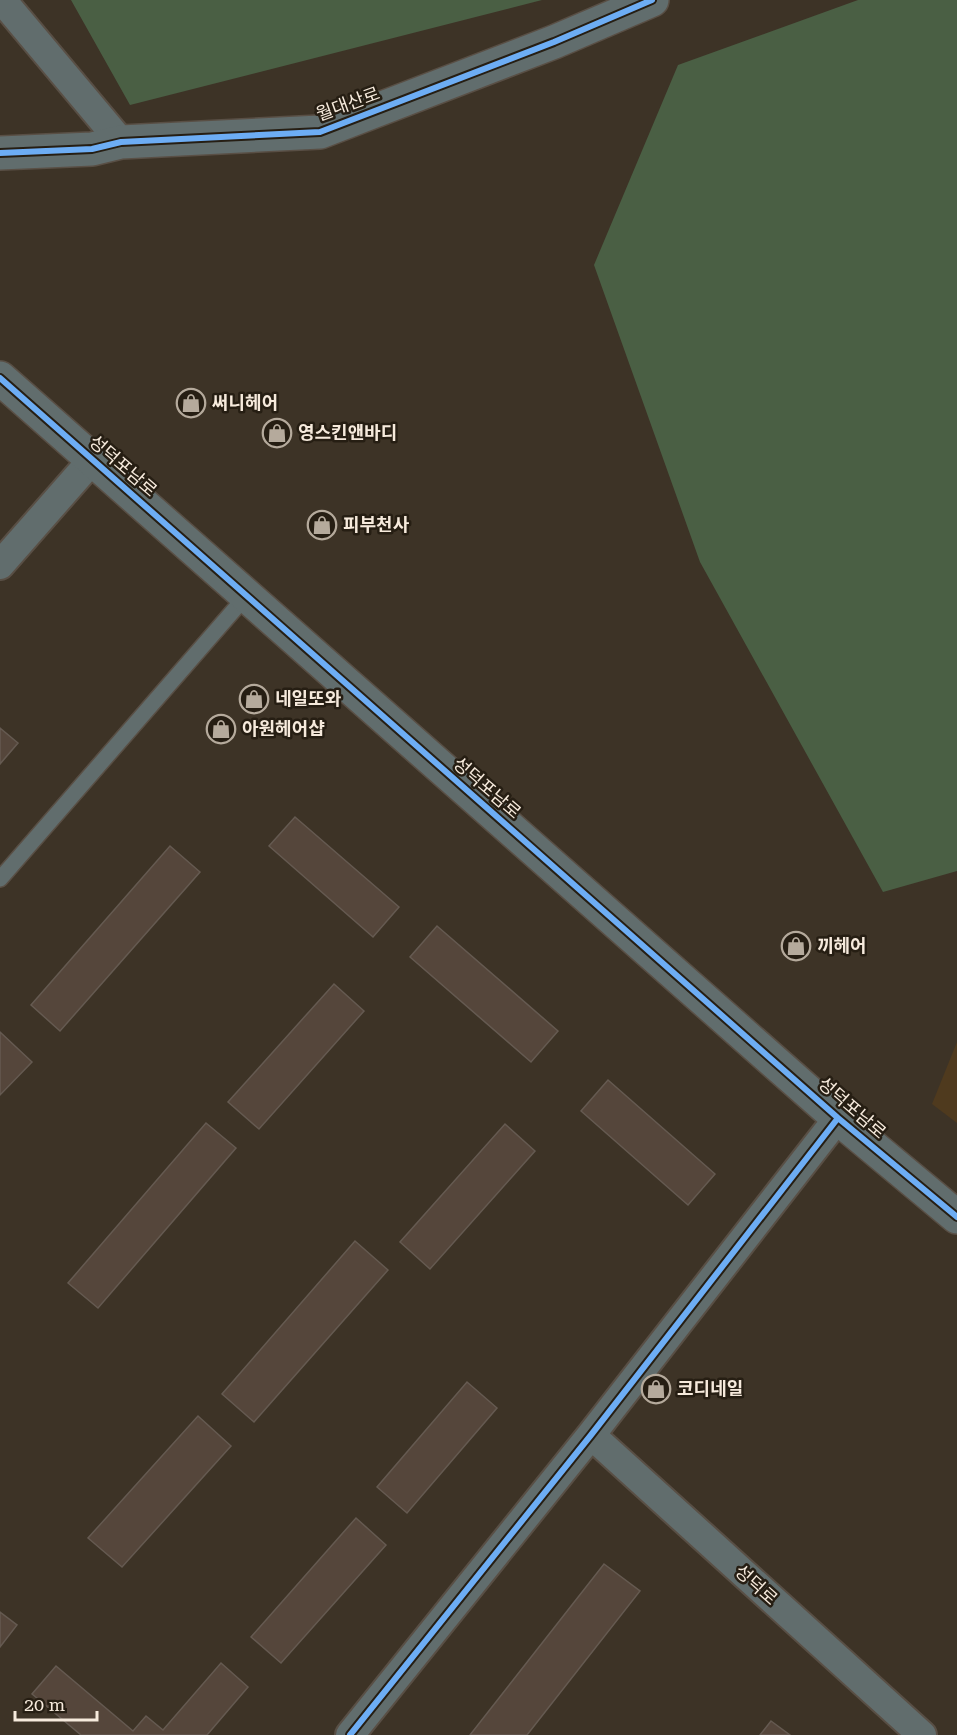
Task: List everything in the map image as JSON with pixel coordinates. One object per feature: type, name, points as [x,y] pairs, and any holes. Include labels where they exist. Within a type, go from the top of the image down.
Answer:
[{"type":"street","points":[[2,0],[120,142]]},
{"type":"street","name":"월대산로","points":[[0,153],[92,148],[120,142],[320,132],[554,42],[652,0]]},
{"type":"street","name":"성덕포남로","points":[[0,378],[838,1118],[957,1216]]},
{"type":"street","points":[[0,566],[93,459]]},
{"type":"street","points":[[350,1735],[591,1436],[838,1118]]},
{"type":"street","name":"성덕로","points":[[591,1436],[922,1735]]},
{"type":"lane","points":[[0,879],[247,595]]},
{"type":"shaded area","points":[[957,1042],[957,1123],[932,1104]]},
{"type":"green space","points":[[71,0],[542,0],[130,105]]},
{"type":"green space","points":[[858,0],[957,0],[957,871],[883,892],[700,562],[594,265],[678,65]]},
{"type":"building","points":[[0,728],[18,743],[0,764]]},
{"type":"building","points":[[295,817],[399,907],[373,937],[269,846]]},
{"type":"building","points":[[170,846],[200,872],[60,1031],[31,1005]]},
{"type":"building","points":[[437,926],[558,1031],[531,1062],[410,957]]},
{"type":"building","points":[[334,984],[364,1011],[259,1129],[228,1102]]},
{"type":"building","points":[[0,1032],[32,1062],[0,1095]]},
{"type":"building","points":[[608,1080],[715,1174],[688,1205],[581,1111]]},
{"type":"building","points":[[206,1123],[236,1148],[98,1308],[68,1283]]},
{"type":"building","points":[[505,1124],[535,1151],[430,1269],[400,1242]]},
{"type":"building","points":[[355,1241],[388,1270],[254,1422],[222,1394]]},
{"type":"building","points":[[467,1382],[497,1408],[407,1513],[377,1487]]},
{"type":"building","points":[[198,1416],[231,1446],[122,1567],[88,1538]]},
{"type":"building","points":[[356,1518],[386,1545],[281,1663],[251,1637]]},
{"type":"building","points":[[604,1564],[640,1591],[527,1735],[470,1735]]},
{"type":"building","points":[[0,1612],[17,1625],[0,1647]]},
{"type":"building","points":[[221,1663],[248,1687],[207,1735],[81,1735],[32,1694],[56,1666],[133,1731],[146,1716],[163,1730]]},
{"type":"building","points":[[771,1721],[790,1735],[760,1735]]},
{"type":"cycle path","points":[[0,153],[92,149],[121,142],[320,132],[554,42],[652,0]]},
{"type":"cycle path","points":[[0,378],[838,1118],[957,1217]]},
{"type":"cycle path","points":[[350,1735],[591,1435],[838,1118]]},
{"type":"place","name":"써니헤어","points":[[191,403]]},
{"type":"place","name":"영스킨앤바디","points":[[277,433]]},
{"type":"place","name":"피부천사","points":[[322,525]]},
{"type":"place","name":"네일또와","points":[[254,699]]},
{"type":"place","name":"아원헤어샵","points":[[221,729]]},
{"type":"place","name":"끼헤어","points":[[796,946]]},
{"type":"place","name":"코디네일","points":[[656,1389]]}]
